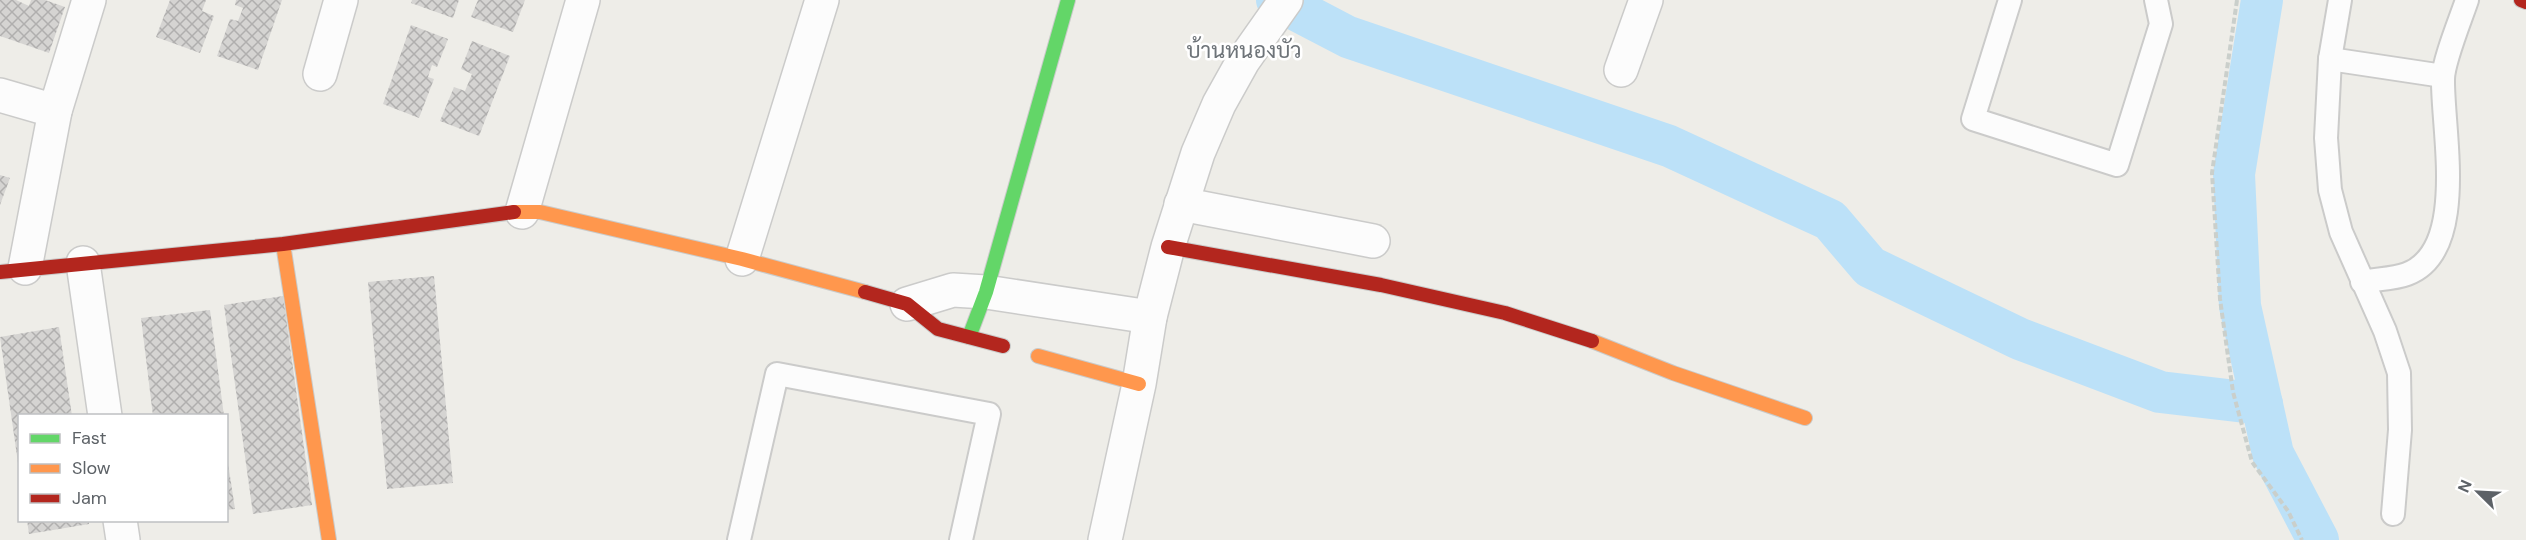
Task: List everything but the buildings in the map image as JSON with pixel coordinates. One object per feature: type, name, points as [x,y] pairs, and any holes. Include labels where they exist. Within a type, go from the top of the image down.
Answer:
[{"type":"street","points":[[89,0],[55,111],[12,270],[284,244],[494,213],[540,212],[742,259],[907,304],[938,330],[1003,346]]},
{"type":"street","points":[[320,74],[341,0]]},
{"type":"street","points":[[522,212],[583,0]]},
{"type":"street","points":[[742,259],[822,0]]},
{"type":"street","points":[[969,337],[986,292],[1068,0]]},
{"type":"street","points":[[1105,540],[1139,384],[1150,317],[1168,247],[1198,153],[1219,104],[1243,61],[1286,0]]},
{"type":"street","points":[[1621,70],[1646,0]]},
{"type":"street","points":[[2521,0],[2526,2]]},
{"type":"street","points":[[0,94],[55,111]]},
{"type":"street","points":[[1181,204],[1374,241]]},
{"type":"street","points":[[284,244],[329,540]]},
{"type":"street","points":[[1168,247],[1382,285],[1505,313],[1573,334],[1674,374],[1805,418]]},
{"type":"street","points":[[83,263],[105,414]]},
{"type":"street","points":[[907,304],[953,290],[986,292],[1150,317]]},
{"type":"street","points":[[1038,356],[1139,384]]},
{"type":"street","points":[[120,522],[123,540]]},
{"type":"lane","points":[[2010,0],[1972,119],[2117,165],[2161,24],[2156,0]]},
{"type":"lane","points":[[2340,0],[2330,59],[2326,138],[2330,190],[2341,232],[2385,330],[2399,373],[2400,430],[2393,514]]},
{"type":"lane","points":[[2362,282],[2408,274],[2428,260],[2444,230],[2449,174],[2443,76],[2467,0]]},
{"type":"lane","points":[[2330,59],[2443,76]]},
{"type":"lane","points":[[739,540],[777,374],[989,414],[961,540]]},
{"type":"path","points":[[2237,0],[2212,173],[2220,299],[2233,392],[2252,462],[2288,511],[2302,540]]},
{"type":"waterway","points":[[1277,0],[1348,37],[1669,146],[1830,220],[1870,267],[2020,339],[2160,392],[2262,404]]},
{"type":"waterway","points":[[2262,0],[2234,174],[2240,306],[2273,454],[2318,540]]},
{"type":"traffic: fast","points":[[969,337],[986,292],[1068,0]]},
{"type":"traffic: slow","points":[[514,212],[540,212],[742,259],[865,292]]},
{"type":"traffic: slow","points":[[283,244],[329,540]]},
{"type":"traffic: slow","points":[[1592,341],[1673,373],[1805,418]]},
{"type":"traffic: slow","points":[[1038,356],[1139,384]]},
{"type":"traffic: jam","points":[[2521,0],[2526,2]]},
{"type":"traffic: jam","points":[[0,272],[283,244],[514,212]]},
{"type":"traffic: jam","points":[[1168,247],[1381,285],[1505,313],[1592,341]]},
{"type":"traffic: jam","points":[[865,292],[907,304],[938,329],[1003,346]]},
{"type":"district","name":"บ้านหนองบัว","points":[[1244,50]]}]
